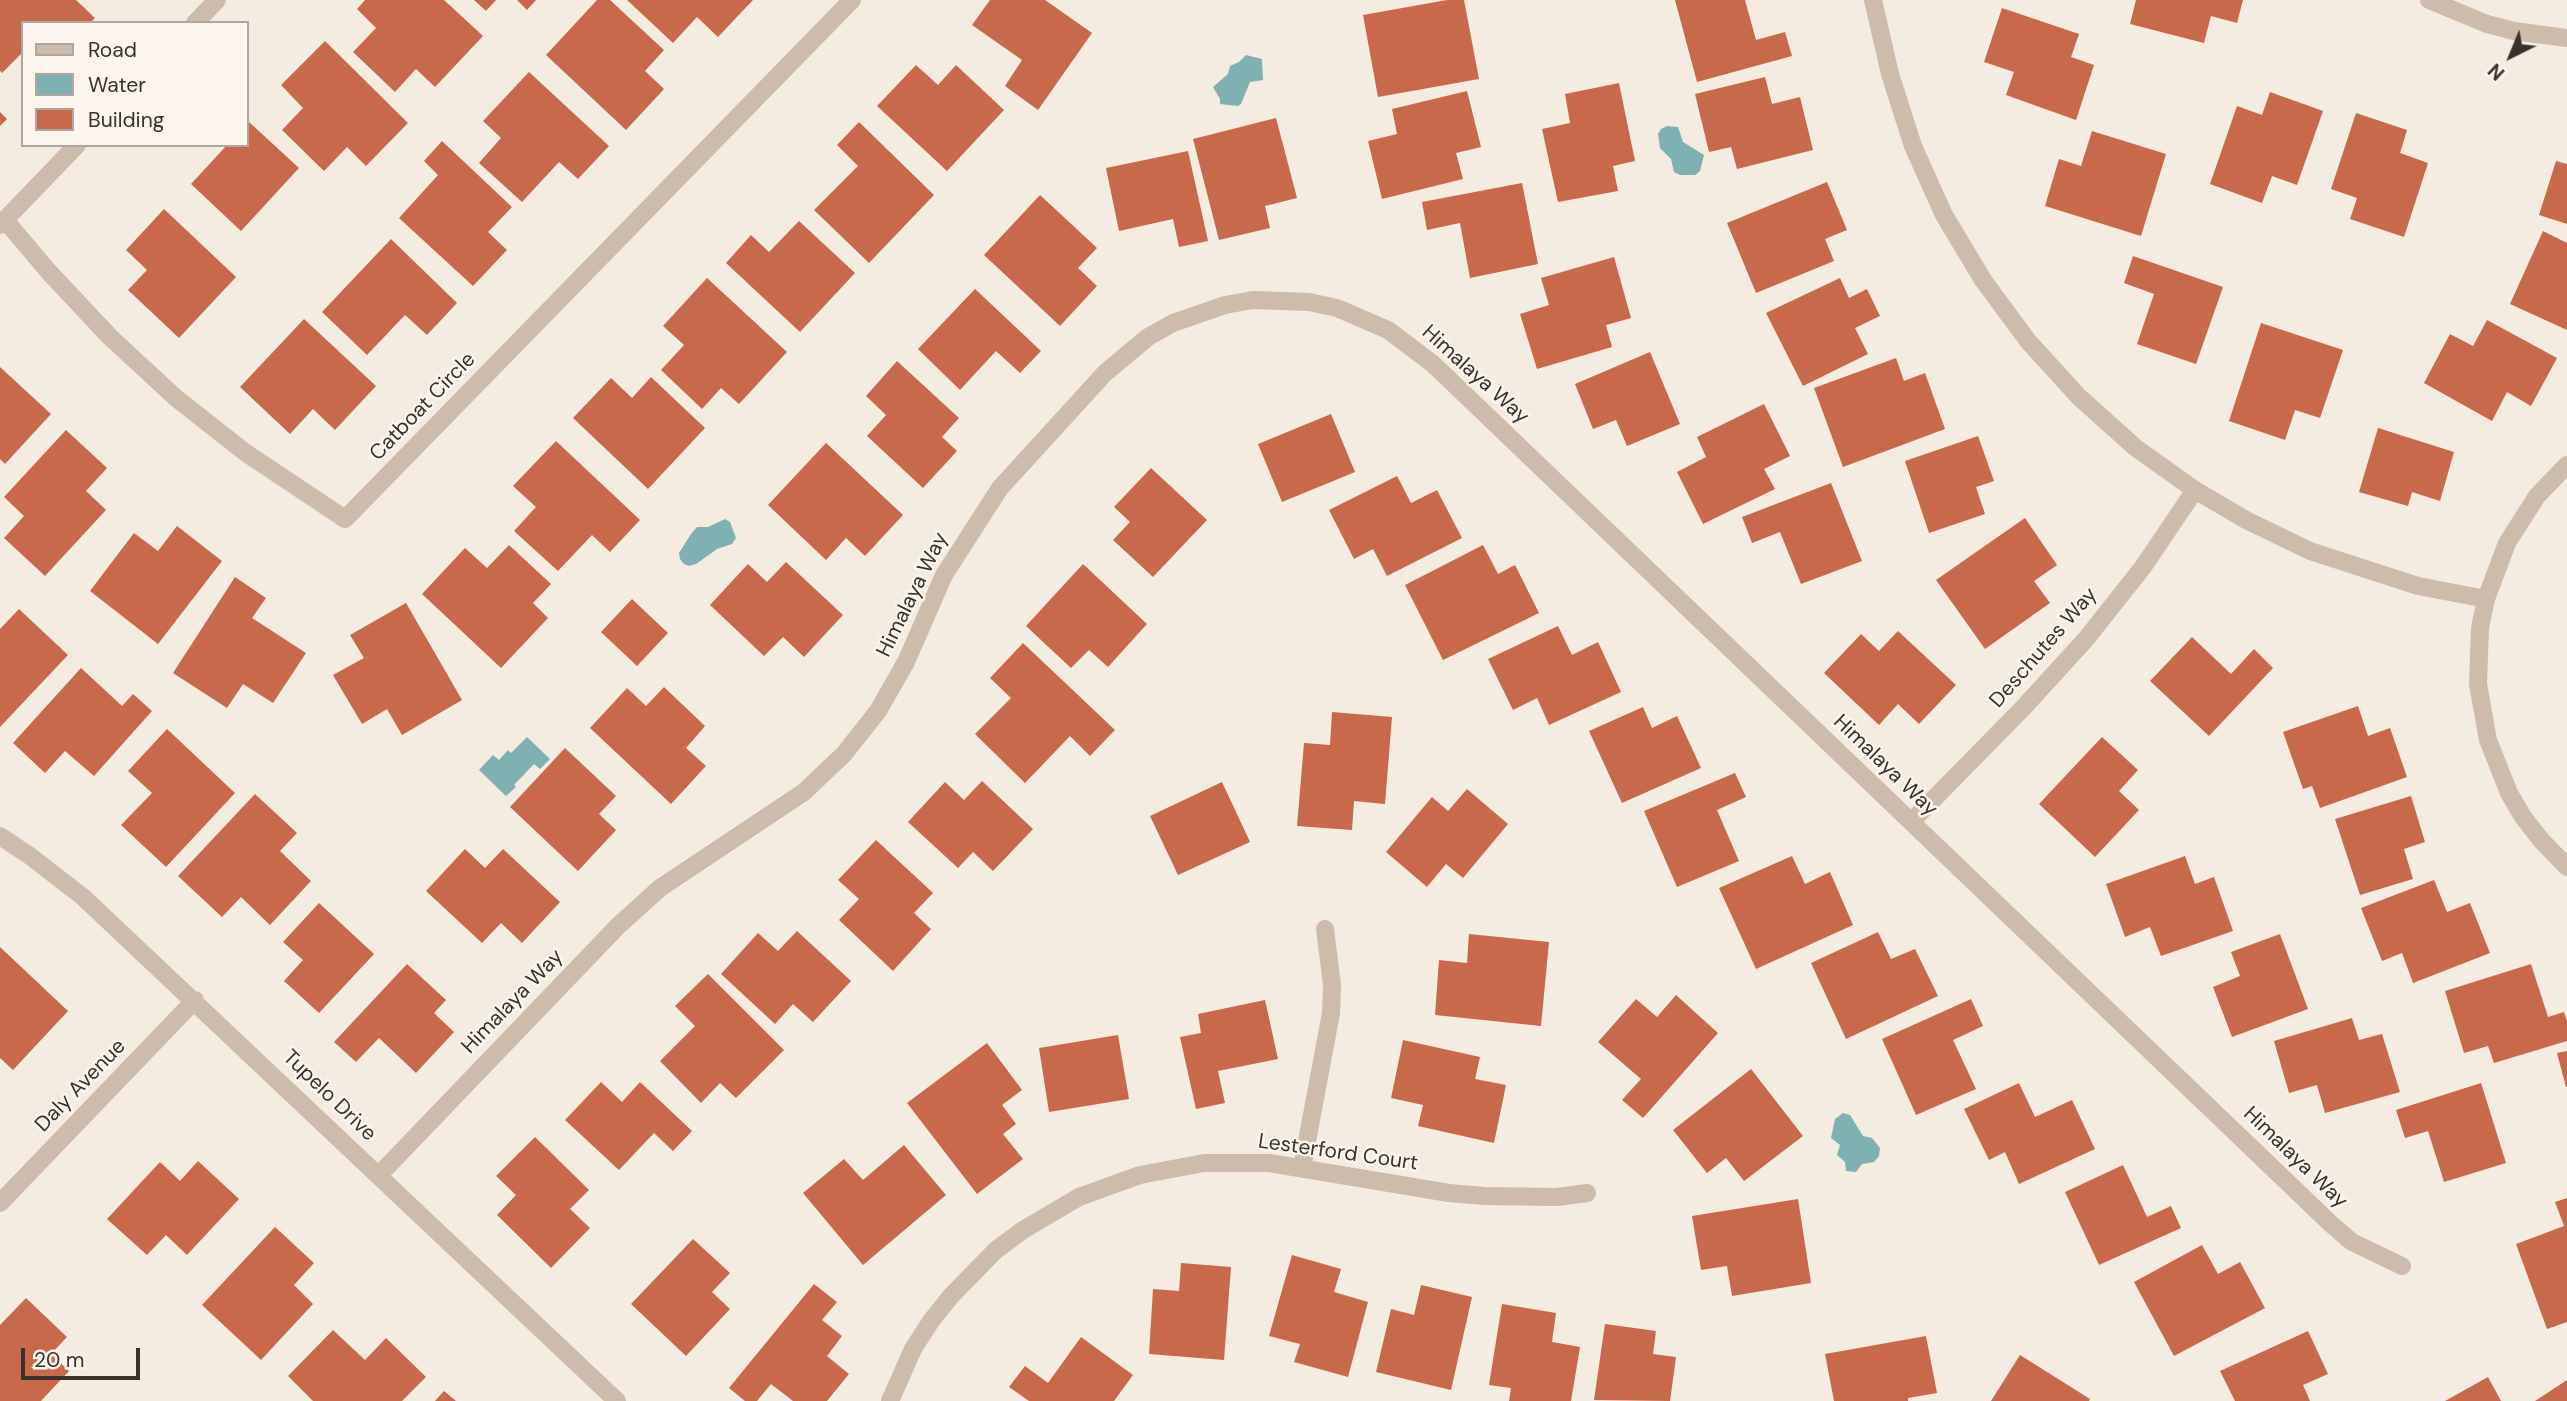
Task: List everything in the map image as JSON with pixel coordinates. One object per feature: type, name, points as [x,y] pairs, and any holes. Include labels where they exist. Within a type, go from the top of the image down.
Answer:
[{"type":"street","points":[[197,21],[217,0]]},
{"type":"street","name":"Catboat Circle","points":[[2,223],[110,337],[177,398],[246,453],[345,519],[852,0]]},
{"type":"street","points":[[1873,0],[1890,74],[1913,146],[1944,215],[1983,280],[2028,341],[2079,397],[2136,448],[2195,491],[2246,520],[2310,551],[2418,586],[2486,599]]},
{"type":"street","points":[[2429,0],[2487,24],[2514,31],[2567,38]]},
{"type":"street","points":[[2,223],[75,147]]},
{"type":"street","name":"Himalaya Way","points":[[379,1175],[618,926],[660,888],[804,792],[844,754],[878,711],[906,663],[944,575],[1000,488],[1105,373],[1148,337],[1172,323],[1225,305],[1253,300],[1309,302],[1337,308],[1388,330],[1412,346],[2331,1224],[2352,1242],[2402,1266]]},
{"type":"street","points":[[2567,465],[2538,496],[2507,543],[2486,599],[2480,628],[2478,684],[2488,740],[2509,793],[2541,840],[2567,867]]},
{"type":"street","name":"Deschutes Way","points":[[1911,822],[2023,708],[2086,639],[2143,567],[2195,491]]},
{"type":"street","name":"Tupelo Drive","points":[[0,836],[83,897],[617,1401]]},
{"type":"street","points":[[1302,1168],[1331,1013],[1332,985],[1325,929]]},
{"type":"street","name":"Daly Avenue","points":[[0,1203],[195,1000]]},
{"type":"street","name":"Lesterford Court","points":[[890,1401],[914,1349],[951,1296],[996,1250],[1023,1230],[1079,1197],[1140,1175],[1204,1163],[1269,1163],[1449,1193],[1557,1196],[1587,1193]]},
{"type":"water","points":[[1246,55],[1262,59],[1263,80],[1250,82],[1238,106],[1220,104],[1213,87],[1228,74],[1230,66]]},
{"type":"water","points":[[1667,126],[1678,127],[1683,142],[1704,155],[1700,171],[1695,175],[1680,175],[1674,172],[1671,159],[1660,148],[1658,134]]},
{"type":"water","points":[[725,519],[730,522],[736,538],[732,544],[717,549],[696,564],[684,564],[679,553],[697,527],[708,527]]},
{"type":"water","points":[[527,737],[550,759],[540,769],[534,764],[506,796],[479,770],[493,755],[499,760],[508,750],[511,753]]},
{"type":"water","points":[[1843,1113],[1850,1115],[1863,1136],[1872,1138],[1880,1148],[1879,1156],[1874,1162],[1862,1164],[1856,1172],[1846,1171],[1845,1162],[1837,1155],[1840,1145],[1831,1138],[1835,1119]]},
{"type":"building","points":[[0,0],[76,0],[95,18],[92,21],[21,21],[21,54],[2,73]]},
{"type":"building","points":[[365,0],[444,0],[483,36],[435,87],[416,69],[395,92],[353,52],[376,28],[357,9]]},
{"type":"building","points":[[474,0],[496,0],[486,11]]},
{"type":"building","points":[[517,0],[536,0],[527,10]]},
{"type":"building","points":[[597,0],[610,0],[664,50],[645,71],[664,89],[626,130],[546,55]]},
{"type":"building","points":[[627,0],[753,0],[718,37],[697,17],[673,43]]},
{"type":"building","points":[[990,0],[1045,0],[1092,33],[1038,110],[1005,86],[1022,60],[972,25]]},
{"type":"building","points":[[1447,0],[1464,0],[1479,79],[1378,97],[1363,15]]},
{"type":"building","points":[[1675,0],[1745,0],[1756,40],[1785,32],[1792,56],[1697,82]]},
{"type":"building","points":[[2136,0],[2243,0],[2237,23],[2211,16],[2204,43],[2130,24]]},
{"type":"building","points":[[2002,8],[2079,34],[2071,57],[2094,65],[2076,120],[2006,95],[2014,72],[1984,62]]},
{"type":"building","points":[[325,41],[408,123],[366,166],[347,147],[324,171],[282,130],[303,108],[281,85]]},
{"type":"building","points":[[916,65],[938,85],[956,65],[1004,110],[947,171],[877,106]]},
{"type":"building","points":[[529,72],[609,146],[578,179],[559,162],[522,202],[479,163],[501,138],[483,121]]},
{"type":"building","points":[[1765,77],[1772,104],[1800,97],[1813,150],[1737,169],[1731,147],[1709,152],[1695,94]]},
{"type":"building","points":[[1619,83],[1635,161],[1613,166],[1618,191],[1558,202],[1542,129],[1570,123],[1565,94]]},
{"type":"building","points":[[1467,91],[1481,147],[1456,153],[1463,179],[1382,199],[1368,141],[1397,134],[1392,109]]},
{"type":"building","points":[[2270,92],[2323,111],[2297,185],[2272,176],[2262,203],[2210,184],[2237,106],[2262,115]]},
{"type":"building","points":[[0,112],[7,119],[0,126]]},
{"type":"building","points":[[2356,113],[2407,130],[2400,153],[2428,163],[2404,237],[2350,219],[2357,198],[2331,189]]},
{"type":"building","points":[[1276,118],[1297,198],[1265,206],[1270,228],[1219,240],[1193,139]]},
{"type":"building","points":[[859,122],[934,195],[869,263],[814,210],[858,166],[837,145]]},
{"type":"building","points":[[248,124],[299,168],[241,231],[191,184],[225,147],[248,147]]},
{"type":"building","points":[[2092,131],[2166,154],[2141,236],[2045,206],[2059,159],[2081,166]]},
{"type":"building","points":[[442,141],[512,207],[488,232],[507,250],[473,286],[399,218],[438,175],[424,161]]},
{"type":"building","points":[[1188,151],[1208,241],[1179,247],[1173,219],[1119,231],[1106,168]]},
{"type":"building","points":[[2556,161],[2567,164],[2567,224],[2539,215]]},
{"type":"building","points":[[1827,182],[1847,230],[1825,239],[1834,261],[1756,293],[1727,223]]},
{"type":"building","points":[[1522,183],[1538,264],[1470,278],[1460,223],[1427,230],[1422,202]]},
{"type":"building","points":[[1040,195],[1097,248],[1078,268],[1097,286],[1060,326],[984,255]]},
{"type":"building","points":[[164,209],[236,277],[179,338],[128,290],[147,270],[126,250]]},
{"type":"building","points":[[799,221],[855,273],[800,332],[726,263],[751,235],[769,252]]},
{"type":"building","points":[[2543,231],[2567,243],[2567,330],[2510,304]]},
{"type":"building","points":[[391,239],[457,303],[427,335],[405,315],[367,355],[322,312]]},
{"type":"building","points":[[2133,256],[2223,287],[2196,364],[2137,344],[2154,294],[2124,283]]},
{"type":"building","points":[[1614,257],[1631,318],[1606,325],[1612,347],[1537,369],[1520,314],[1549,305],[1541,278]]},
{"type":"building","points":[[707,278],[787,352],[739,404],[721,388],[702,409],[661,370],[684,345],[663,326]]},
{"type":"building","points":[[1840,278],[1849,298],[1867,289],[1880,316],[1855,328],[1868,354],[1803,386],[1766,313]]},
{"type":"building","points":[[975,289],[1041,351],[1020,373],[996,351],[960,390],[918,349]]},
{"type":"building","points":[[304,319],[376,386],[335,430],[313,409],[290,434],[240,387]]},
{"type":"building","points":[[2487,320],[2557,358],[2531,406],[2507,392],[2492,421],[2424,383],[2450,334],[2473,346]]},
{"type":"building","points":[[2261,323],[2343,350],[2320,418],[2295,410],[2285,440],[2229,421]]},
{"type":"building","points":[[1650,352],[1680,424],[1627,446],[1616,420],[1593,429],[1575,384]]},
{"type":"building","points":[[1896,358],[1904,381],[1925,373],[1945,429],[1843,467],[1814,388]]},
{"type":"building","points":[[897,361],[959,418],[942,437],[957,451],[923,488],[867,436],[886,415],[866,396]]},
{"type":"building","points":[[0,367],[51,414],[5,464],[0,459]]},
{"type":"building","points":[[651,377],[705,428],[648,489],[573,418],[611,378],[632,398]]},
{"type":"building","points":[[1764,404],[1790,456],[1764,469],[1775,489],[1703,524],[1677,472],[1706,457],[1697,437]]},
{"type":"building","points":[[1331,414],[1355,472],[1282,502],[1258,444]]},
{"type":"building","points":[[2378,428],[2454,452],[2440,501],[2412,492],[2408,506],[2359,492]]},
{"type":"building","points":[[66,430],[107,468],[86,491],[106,510],[45,576],[4,538],[24,516],[4,497]]},
{"type":"building","points":[[1978,436],[1994,481],[1976,487],[1985,514],[1929,533],[1905,461]]},
{"type":"building","points":[[556,441],[640,520],[610,552],[592,535],[558,571],[514,531],[536,507],[513,486]]},
{"type":"building","points":[[826,443],[903,515],[865,556],[846,538],[826,560],[768,505]]},
{"type":"building","points":[[1151,468],[1207,520],[1153,577],[1113,540],[1130,522],[1114,507]]},
{"type":"building","points":[[1397,476],[1411,503],[1437,490],[1462,538],[1387,576],[1373,549],[1354,559],[1329,510]]},
{"type":"building","points":[[1831,483],[1862,561],[1801,584],[1780,532],[1752,543],[1742,517]]},
{"type":"building","points":[[2025,518],[2057,565],[2034,581],[2050,603],[1985,649],[1936,580]]},
{"type":"building","points":[[177,526],[222,561],[158,644],[90,591],[134,533],[158,551]]},
{"type":"building","points":[[509,545],[551,584],[533,603],[548,618],[501,668],[422,594],[465,548],[487,568]]},
{"type":"building","points":[[1483,545],[1498,574],[1515,565],[1539,613],[1443,660],[1405,585]]},
{"type":"building","points":[[786,562],[843,615],[804,657],[783,637],[764,656],[710,605],[748,564],[767,582]]},
{"type":"building","points":[[1083,564],[1147,624],[1108,667],[1089,650],[1071,668],[1026,626]]},
{"type":"building","points":[[235,577],[266,598],[252,618],[306,653],[273,703],[243,684],[227,708],[173,673]]},
{"type":"building","points":[[632,599],[668,633],[637,666],[601,632]]},
{"type":"building","points":[[406,603],[462,700],[402,735],[387,709],[362,724],[333,675],[364,658],[350,635]]},
{"type":"building","points":[[19,609],[68,655],[0,727],[0,629]]},
{"type":"building","points":[[1558,626],[1572,655],[1598,642],[1621,692],[1549,725],[1537,698],[1513,710],[1488,659]]},
{"type":"building","points":[[1898,631],[1956,685],[1919,724],[1898,704],[1879,725],[1824,673],[1861,634],[1879,651]]},
{"type":"building","points":[[2192,637],[2231,674],[2254,649],[2273,668],[2209,736],[2150,681]]},
{"type":"building","points":[[1023,643],[1115,730],[1090,756],[1070,736],[1025,783],[975,734],[1011,698],[990,678]]},
{"type":"building","points":[[81,668],[122,706],[133,694],[152,711],[94,776],[65,751],[45,773],[13,743]]},
{"type":"building","points":[[664,687],[705,726],[686,748],[706,766],[671,804],[590,728],[627,688],[646,706]]},
{"type":"building","points":[[2358,706],[2368,736],[2390,728],[2407,777],[2320,808],[2312,786],[2303,789],[2283,732]]},
{"type":"building","points":[[1643,707],[1652,728],[1677,716],[1701,768],[1622,803],[1589,731]]},
{"type":"building","points":[[1332,712],[1392,717],[1385,804],[1354,801],[1352,830],[1297,826],[1304,743],[1330,745]]},
{"type":"building","points":[[167,729],[235,793],[166,867],[121,825],[152,793],[128,771]]},
{"type":"building","points":[[2102,737],[2138,770],[2119,791],[2139,810],[2095,857],[2039,804]]},
{"type":"building","points":[[565,748],[616,796],[599,814],[616,830],[578,871],[510,807]]},
{"type":"building","points":[[1735,773],[1746,797],[1717,810],[1739,861],[1677,887],[1644,811]]},
{"type":"building","points":[[982,781],[1033,829],[993,871],[973,852],[958,868],[908,822],[945,782],[964,800]]},
{"type":"building","points":[[1222,782],[1250,842],[1178,875],[1150,816]]},
{"type":"building","points":[[1467,789],[1508,824],[1463,878],[1446,864],[1427,887],[1386,852],[1432,797],[1448,811]]},
{"type":"building","points":[[255,794],[297,833],[280,851],[311,881],[270,925],[241,897],[222,917],[178,876]]},
{"type":"building","points":[[2411,796],[2425,842],[2404,849],[2413,879],[2360,895],[2335,819]]},
{"type":"building","points":[[876,840],[933,893],[914,913],[931,929],[893,971],[839,920],[859,899],[838,880]]},
{"type":"building","points":[[465,849],[485,868],[503,849],[560,902],[522,943],[501,923],[482,943],[426,891]]},
{"type":"building","points":[[1792,856],[1805,884],[1830,872],[1853,925],[1756,969],[1719,888]]},
{"type":"building","points":[[2185,856],[2195,884],[2214,877],[2233,931],[2161,956],[2150,927],[2125,937],[2106,884]]},
{"type":"building","points":[[2434,880],[2447,912],[2470,903],[2490,953],[2413,983],[2402,953],[2382,961],[2361,908]]},
{"type":"building","points":[[319,903],[374,954],[319,1013],[284,981],[303,960],[283,942]]},
{"type":"building","points":[[797,931],[851,981],[813,1022],[793,1004],[775,1024],[721,974],[758,933],[778,951]]},
{"type":"building","points":[[1878,932],[1891,959],[1915,949],[1938,996],[1846,1039],[1811,963]]},
{"type":"building","points":[[1469,934],[1549,942],[1541,1026],[1435,1015],[1439,960],[1467,963]]},
{"type":"building","points":[[2280,934],[2308,1009],[2232,1037],[2213,987],[2240,976],[2231,952]]},
{"type":"building","points":[[0,947],[68,1011],[13,1070],[0,1058]]},
{"type":"building","points":[[407,964],[446,1000],[434,1013],[454,1032],[416,1073],[379,1038],[356,1062],[334,1042]]},
{"type":"building","points":[[2531,964],[2548,1017],[2564,1012],[2567,1041],[2494,1063],[2488,1046],[2464,1053],[2445,991]]},
{"type":"building","points":[[708,974],[784,1050],[736,1098],[720,1083],[701,1103],[660,1061],[695,1026],[675,1006]]},
{"type":"building","points":[[1676,995],[1718,1033],[1643,1118],[1622,1100],[1641,1079],[1598,1042],[1636,999],[1657,1017]]},
{"type":"building","points":[[1971,999],[1983,1026],[1953,1040],[1976,1089],[1916,1115],[1882,1039]]},
{"type":"building","points":[[1265,1000],[1278,1059],[1218,1071],[1225,1103],[1196,1109],[1180,1037],[1201,1033],[1198,1014]]},
{"type":"building","points":[[2352,1018],[2359,1040],[2382,1034],[2400,1092],[2325,1113],[2317,1085],[2289,1093],[2274,1041]]},
{"type":"building","points":[[1118,1035],[1129,1099],[1049,1112],[1039,1048]]},
{"type":"building","points":[[1403,1040],[1480,1057],[1475,1079],[1506,1085],[1494,1143],[1418,1126],[1423,1105],[1391,1098]]},
{"type":"building","points":[[987,1043],[1022,1090],[1002,1105],[1016,1124],[1003,1134],[1023,1159],[977,1194],[907,1103]]},
{"type":"building","points":[[2567,1051],[2567,1087],[2566,1087],[2557,1053]]},
{"type":"building","points":[[1751,1069],[1803,1136],[1744,1181],[1726,1158],[1707,1173],[1673,1130]]},
{"type":"building","points":[[601,1082],[622,1102],[640,1082],[692,1131],[673,1151],[654,1133],[619,1170],[565,1120]]},
{"type":"building","points":[[2019,1083],[2035,1117],[2072,1100],[2095,1149],[2019,1184],[2005,1152],[1989,1160],[1964,1109]]},
{"type":"building","points":[[2481,1083],[2506,1163],[2444,1182],[2428,1131],[2405,1138],[2396,1110]]},
{"type":"building","points":[[535,1137],[589,1190],[570,1209],[590,1228],[551,1268],[497,1215],[516,1195],[496,1176]]},
{"type":"building","points":[[904,1145],[946,1195],[863,1265],[803,1193],[844,1159],[863,1180]]},
{"type":"building","points":[[198,1161],[239,1199],[187,1255],[166,1235],[147,1255],[107,1219],[160,1162],[180,1181]]},
{"type":"building","points":[[2123,1165],[2147,1217],[2171,1206],[2181,1228],[2099,1265],[2065,1192]]},
{"type":"building","points":[[2567,1198],[2567,1322],[2547,1329],[2516,1244],[2564,1226],[2555,1202]]},
{"type":"building","points":[[1798,1199],[1811,1283],[1732,1296],[1727,1266],[1701,1270],[1692,1216]]},
{"type":"building","points":[[275,1227],[314,1263],[294,1285],[313,1304],[261,1360],[202,1305]]},
{"type":"building","points":[[693,1239],[730,1273],[712,1292],[730,1309],[686,1356],[631,1304]]},
{"type":"building","points":[[2202,1245],[2218,1274],[2240,1262],[2265,1308],[2174,1356],[2134,1282]]},
{"type":"building","points":[[1292,1255],[1341,1269],[1334,1292],[1368,1302],[1348,1377],[1294,1362],[1300,1344],[1269,1336]]},
{"type":"building","points":[[1181,1263],[1231,1267],[1224,1360],[1149,1354],[1153,1289],[1179,1291]]},
{"type":"building","points":[[814,1284],[837,1302],[822,1320],[842,1336],[827,1356],[849,1374],[827,1401],[793,1401],[771,1384],[757,1401],[745,1401],[729,1388]]},
{"type":"building","points":[[1421,1285],[1472,1297],[1451,1390],[1376,1372],[1391,1309],[1414,1315]]},
{"type":"building","points":[[26,1298],[67,1337],[51,1354],[69,1371],[41,1401],[0,1401],[0,1325]]},
{"type":"building","points":[[1502,1304],[1556,1313],[1552,1342],[1580,1347],[1571,1401],[1509,1401],[1511,1388],[1489,1385]]},
{"type":"building","points":[[1605,1324],[1656,1331],[1653,1354],[1676,1357],[1670,1401],[1594,1400]]},
{"type":"building","points":[[333,1330],[365,1360],[386,1338],[426,1377],[402,1401],[313,1401],[288,1376]]},
{"type":"building","points":[[2308,1331],[2328,1374],[2303,1385],[2310,1401],[2235,1401],[2220,1371]]},
{"type":"building","points":[[1926,1336],[1937,1393],[1908,1398],[1908,1401],[1834,1401],[1825,1354]]},
{"type":"building","points":[[1081,1337],[1133,1375],[1114,1401],[1029,1401],[1009,1387],[1025,1366],[1048,1383]]},
{"type":"building","points":[[2020,1355],[2090,1399],[2089,1401],[1991,1401]]},
{"type":"building","points":[[2488,1377],[2501,1401],[2445,1401]]},
{"type":"building","points":[[2567,1380],[2567,1401],[2535,1401]]},
{"type":"building","points":[[444,1391],[456,1401],[435,1401]]}]
